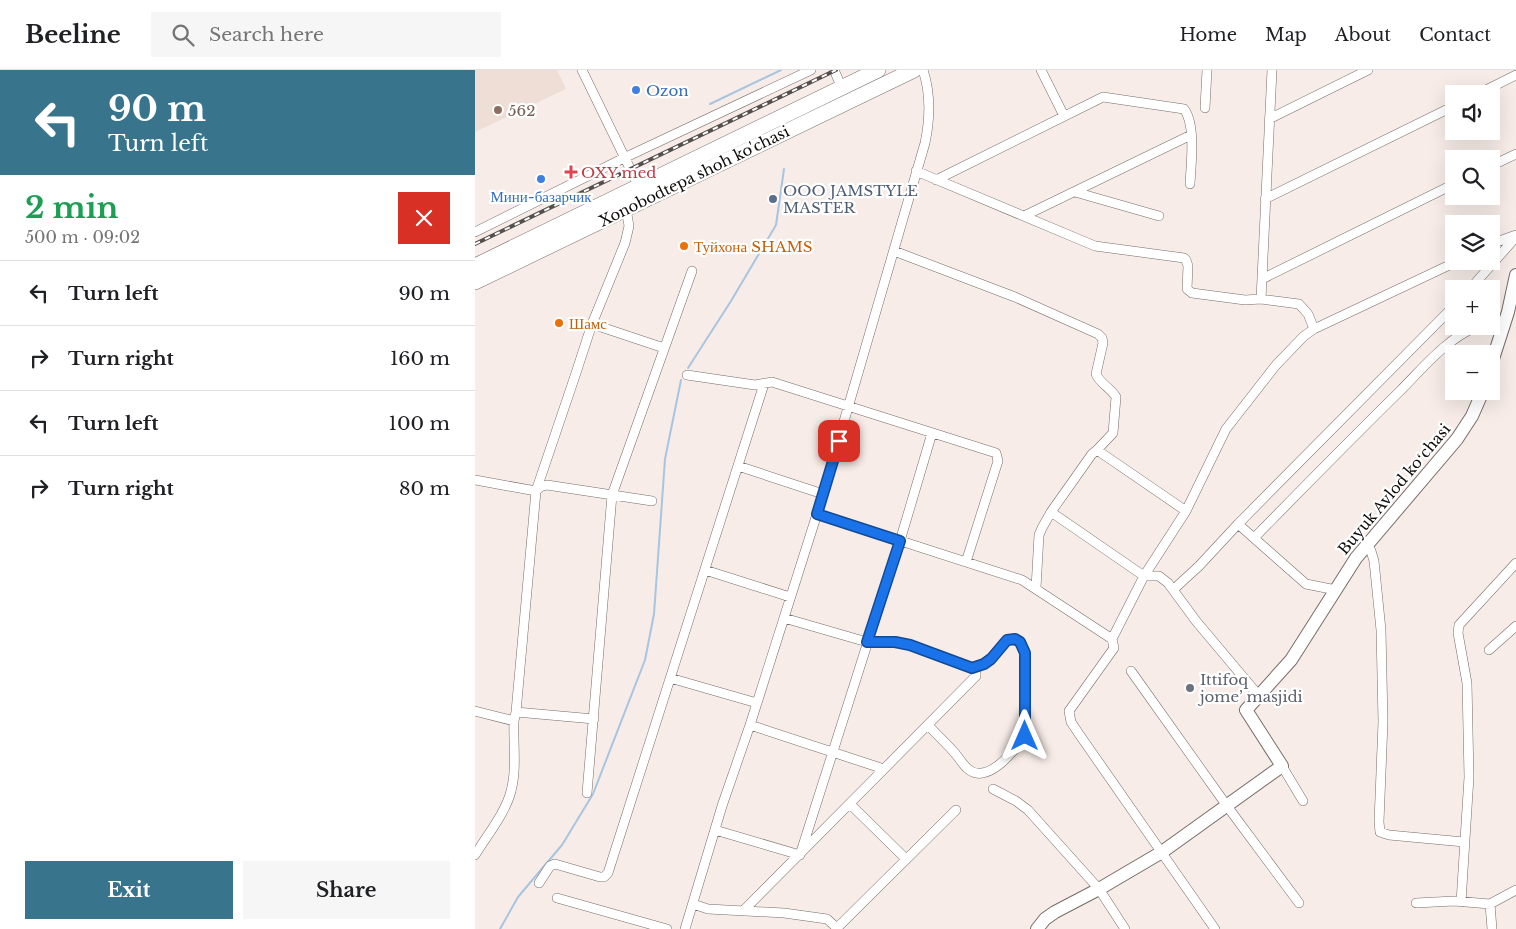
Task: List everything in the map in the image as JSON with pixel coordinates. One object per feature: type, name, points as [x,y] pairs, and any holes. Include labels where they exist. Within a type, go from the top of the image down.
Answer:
[{"type":"highway","name":"Xonobodtepa shoh ko'chasi","points":[[475,282],[626,209],[696,167],[878,70]]},
{"type":"highway","name":"Xonobodtepa shoh ko'chasi","points":[[475,266],[639,187],[696,167],[914,70]]},
{"type":"street","points":[[582,70],[639,187]]},
{"type":"street","points":[[475,232],[624,158],[811,70]]},
{"type":"street","points":[[834,70],[842,88]]},
{"type":"street","points":[[685,929],[817,514],[925,143],[929,122],[928,97],[923,70]]},
{"type":"street","points":[[1041,70],[1064,116]]},
{"type":"street","points":[[1205,108],[1207,70]]},
{"type":"street","points":[[1261,299],[1271,70]]},
{"type":"street","points":[[1269,119],[1368,70]]},
{"type":"street","points":[[1496,85],[1516,75]]},
{"type":"street","points":[[936,180],[1103,97],[1183,110],[1187,116],[1191,135],[1190,184]]},
{"type":"street","points":[[1265,198],[1445,110]]},
{"type":"street","points":[[1025,216],[1191,135]]},
{"type":"street","points":[[1500,162],[1516,154]]},
{"type":"street","points":[[916,171],[1095,246],[1184,258],[1189,266],[1187,289],[1192,293],[1245,300],[1261,299],[1299,304],[1308,314],[1314,329]]},
{"type":"street","points":[[1262,279],[1445,188]]},
{"type":"street","points":[[1075,192],[1159,216]]},
{"type":"street","points":[[475,855],[504,807],[511,792],[513,781],[515,717],[535,491],[592,324],[625,243],[629,226],[626,209]]},
{"type":"street","points":[[1500,241],[1516,236]]},
{"type":"street","points":[[1478,280],[1516,236]]},
{"type":"street","points":[[894,251],[1015,297],[1098,334],[1102,338],[1103,343],[1097,377],[1116,397],[1113,433],[1092,454],[1043,525],[1039,535],[1036,588]]},
{"type":"street","points":[[1215,929],[1071,722],[1069,711],[1114,648],[1112,639],[1144,576],[1186,511],[1226,429],[1276,365],[1304,336],[1314,329],[1445,267]]},
{"type":"street","points":[[587,793],[612,495],[692,271]]},
{"type":"street","points":[[1500,323],[1512,314],[1516,275]]},
{"type":"street","points":[[1174,589],[1199,566],[1238,524],[1445,315]]},
{"type":"street","points":[[592,324],[664,348]]},
{"type":"street","points":[[1255,537],[1355,435],[1447,345],[1461,335]]},
{"type":"street","points":[[687,375],[755,385],[772,382],[996,453],[999,458],[966,562]]},
{"type":"street","points":[[539,883],[550,866],[555,864],[600,877],[607,875],[764,384]]},
{"type":"street","name":"Buyuk Avlod koʻchasi","points":[[1282,766],[1246,710],[1291,660],[1356,558],[1457,439],[1472,416],[1479,400]]},
{"type":"street","points":[[800,855],[900,541],[932,433]]},
{"type":"street","points":[[1097,450],[1186,511]]},
{"type":"street","points":[[738,466],[823,494]]},
{"type":"street","points":[[475,480],[535,491],[547,485],[652,500]]},
{"type":"street","points":[[1051,512],[1144,576],[1159,576],[1168,583],[1196,621],[1259,696]]},
{"type":"street","points":[[817,514],[1022,580],[1112,639]]},
{"type":"street","points":[[1238,524],[1306,584],[1335,590]]},
{"type":"street","points":[[1367,544],[1374,561],[1381,630],[1383,722],[1380,832],[1389,835],[1464,842]]},
{"type":"street","points":[[1461,902],[1469,777],[1467,683],[1458,633],[1459,625],[1516,563]]},
{"type":"street","points":[[705,570],[790,597]]},
{"type":"street","points":[[744,910],[928,725],[977,673],[972,668],[910,645],[895,642],[867,642],[784,618]]},
{"type":"street","points":[[1489,650],[1516,626]]},
{"type":"street","points":[[928,725],[955,752],[968,770],[976,774],[985,774],[997,766],[1024,738],[1026,732],[1025,653],[1020,642],[1015,639],[1007,640],[991,659],[984,664],[972,668]]},
{"type":"street","points":[[1131,671],[1299,903]]},
{"type":"street","points":[[670,678],[757,703]]},
{"type":"street","points":[[475,711],[515,717],[594,719]]},
{"type":"street","points":[[750,725],[884,769]]},
{"type":"street","points":[[1037,929],[1050,916],[1162,852],[1282,766],[1303,801]]},
{"type":"street","points":[[993,789],[1017,801],[1027,810],[1099,889],[1125,929]]},
{"type":"street","points":[[850,804],[906,859]]},
{"type":"street","points":[[693,904],[708,909],[784,913],[827,920],[837,928],[955,810]]},
{"type":"street","points":[[715,830],[800,855]]},
{"type":"street","points":[[1416,903],[1461,902],[1490,904],[1516,890]]},
{"type":"street","points":[[557,898],[667,929]]},
{"type":"street","points":[[1490,904],[1492,929]]},
{"type":"shaded area","name":"562","points":[[475,70],[557,70],[566,89],[475,132]]},
{"type":"waterway","points":[[710,104],[781,70]]},
{"type":"waterway","points":[[688,368],[731,301],[776,225],[784,169]]},
{"type":"waterway","points":[[500,929],[518,897],[562,845],[593,794],[645,660],[654,614],[665,459],[681,380]]},
{"type":"railway","points":[[475,244],[836,70]]},
{"type":"place","name":"Ozon","points":[[636,90]]},
{"type":"place","name":"562","points":[[498,110]]},
{"type":"place","name":"OXY med","points":[[571,172]]},
{"type":"place","name":"Мини-базарчик","points":[[541,179]]},
{"type":"place","name":"OOO JAMSTYLE MASTER","points":[[773,199]]},
{"type":"place","name":"Туйхона SHAMS","points":[[684,246]]},
{"type":"place","name":"Шамс","points":[[559,323]]},
{"type":"place","name":"Ittifoq jome’ masjidi","points":[[1190,688]]},
{"type":"route","points":[[839,441],[817,514],[900,541],[867,642],[895,642],[910,645],[972,668],[984,664],[991,659],[1007,640],[1015,639],[1020,642],[1025,653],[1025,736]]}]
